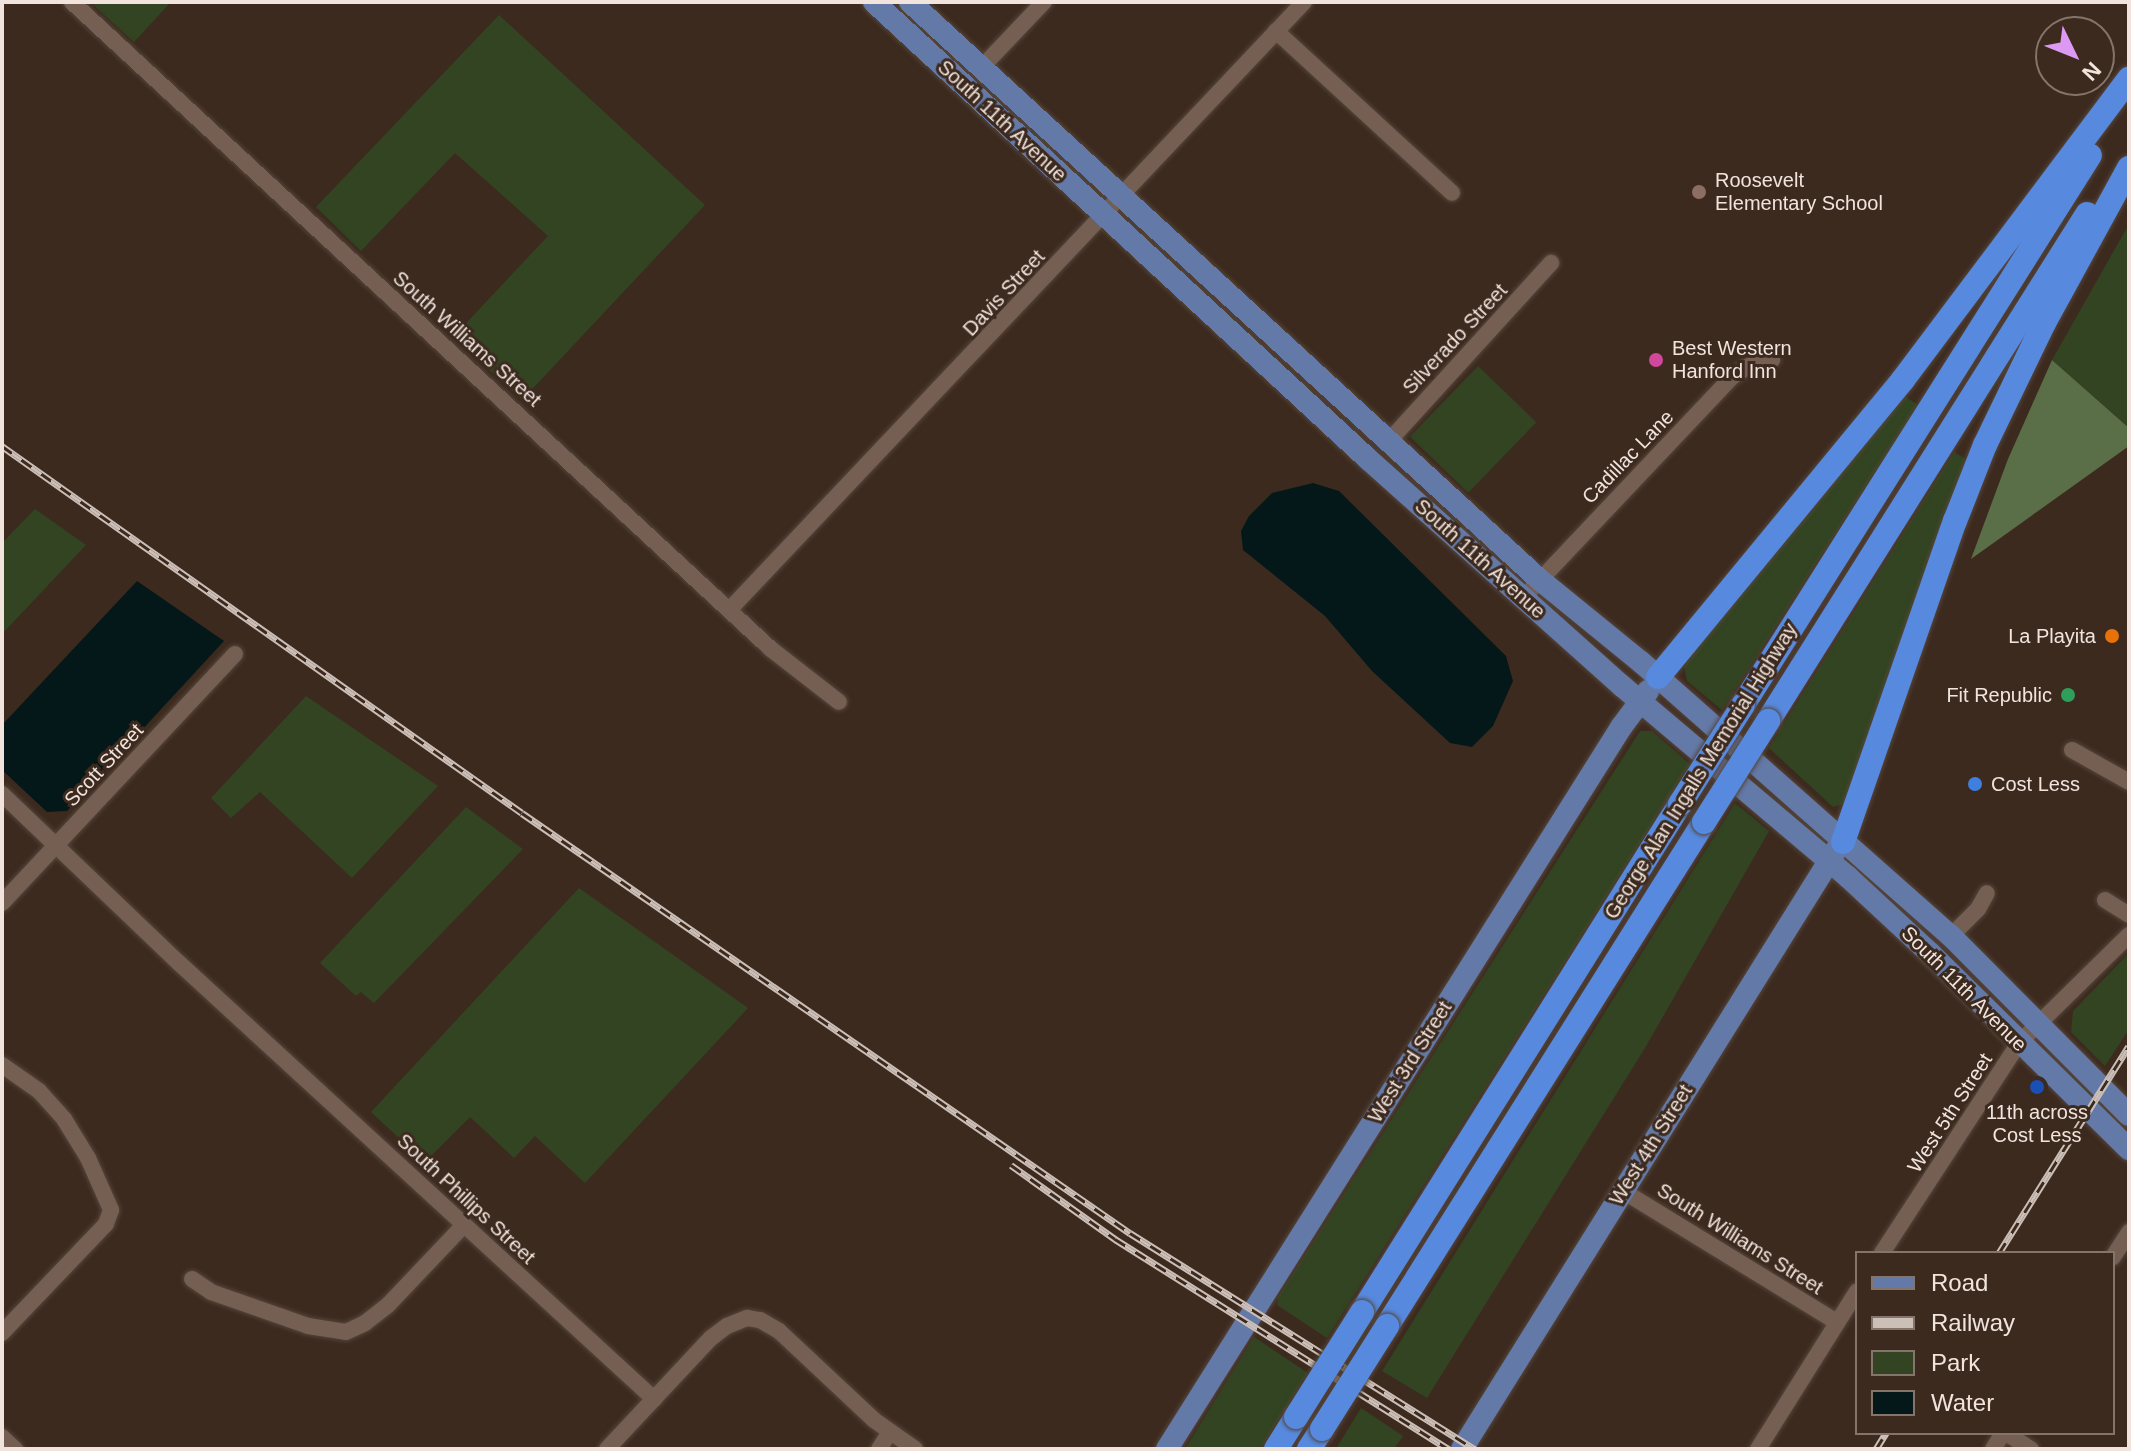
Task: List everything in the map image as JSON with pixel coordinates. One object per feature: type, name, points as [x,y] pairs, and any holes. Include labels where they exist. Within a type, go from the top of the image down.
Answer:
[{"type":"highway","points":[[1658,677],[1876,413],[2129,79]]},
{"type":"highway","name":"George Alan Ingalls Memorial Highway","points":[[1276,1449],[2054,209],[2129,95]]},
{"type":"highway","name":"George Alan Ingalls Memorial Highway","points":[[1314,1442],[2129,147]]},
{"type":"highway","points":[[1843,842],[1985,445],[2044,323],[2129,168]]},
{"type":"main road","name":"South 11th Avenue","points":[[874,2],[1524,597],[1931,954],[2129,1149]]},
{"type":"main road","name":"South 11th Avenue","points":[[910,2],[1540,580],[1658,677],[1951,936],[2129,1115]]},
{"type":"main road","name":"West 3rd Street","points":[[1167,1449],[1658,677]]},
{"type":"main road","name":"West 4th Street","points":[[1462,1449],[1827,862],[1843,842]]},
{"type":"main road","points":[[2096,1118],[2113,1120],[2129,1135]]},
{"type":"street","name":"South Williams Street","points":[[72,2],[782,658],[839,702]]},
{"type":"street","points":[[982,67],[1044,2]]},
{"type":"street","name":"Davis Street","points":[[731,608],[1124,196],[1304,2]]},
{"type":"street","points":[[1276,31],[1452,193]]},
{"type":"street","name":"Silverado Street","points":[[1389,441],[1551,263]]},
{"type":"street","name":"Cadillac Lane","points":[[1524,597],[1733,376],[1749,366],[1772,360]]},
{"type":"street","name":"Scott Street","points":[[2,903],[235,654]]},
{"type":"street","points":[[2072,750],[2129,782]]},
{"type":"street","name":"South Phillips Street","points":[[2,794],[179,963],[654,1399]]},
{"type":"street","points":[[1951,936],[1978,909],[1987,893]]},
{"type":"street","points":[[2105,900],[2129,915]]},
{"type":"street","name":"West 5th Street","points":[[1883,1251],[2019,1043],[2129,935]]},
{"type":"street","points":[[2,1065],[39,1091],[64,1119],[88,1158],[111,1210],[106,1224],[2,1333]]},
{"type":"street","name":"South Williams Street","points":[[1623,1191],[1837,1322]]},
{"type":"street","points":[[192,1279],[211,1292],[308,1326],[346,1332],[365,1323],[388,1305],[464,1225]]},
{"type":"street","points":[[2115,1254],[2129,1232]]},
{"type":"street","points":[[1758,1449],[1855,1294]]},
{"type":"street","points":[[607,1449],[727,1326],[753,1318],[779,1331],[890,1432],[915,1449]]},
{"type":"street","points":[[879,1449],[890,1432]]},
{"type":"street","points":[[2008,1435],[2031,1449]]},
{"type":"street","points":[[2,1437],[15,1449]]},
{"type":"green space","points":[[90,2],[171,2],[134,42]]},
{"type":"green space","points":[[499,15],[705,205],[522,400],[453,337],[548,236],[455,153],[361,251],[316,207]]},
{"type":"green space","points":[[2129,224],[2129,428],[2052,360]]},
{"type":"green space","points":[[2052,360],[2129,428],[2129,446],[1971,559],[2008,459]]},
{"type":"green space","points":[[1478,366],[1536,422],[1468,493],[1410,436]]},
{"type":"green space","points":[[1900,393],[1918,405],[1722,710],[1687,681],[1684,667],[1690,654]]},
{"type":"green space","points":[[1954,452],[1971,462],[1845,804],[1833,807],[1769,748]]},
{"type":"green space","points":[[35,509],[86,545],[2,634],[2,543]]},
{"type":"green space","points":[[306,696],[438,786],[352,878],[260,792],[231,818],[211,798]]},
{"type":"green space","points":[[1640,731],[1652,731],[1690,764],[1327,1338],[1277,1305],[1278,1297]]},
{"type":"green space","points":[[1735,803],[1769,831],[1645,1048],[1427,1398],[1382,1371]]},
{"type":"green space","points":[[466,807],[523,849],[374,1003],[361,992],[356,996],[320,963]]},
{"type":"green space","points":[[579,888],[748,1008],[585,1183],[535,1136],[514,1158],[470,1117],[425,1162],[371,1112]]},
{"type":"green space","points":[[2129,953],[2129,1029],[2105,1066],[2071,1032],[2073,1011]]},
{"type":"green space","points":[[1254,1337],[1308,1373],[1260,1449],[1185,1449]]},
{"type":"green space","points":[[1361,1408],[1403,1436],[1394,1449],[1336,1449]]},
{"type":"water","points":[[1313,483],[1339,491],[1506,656],[1513,681],[1493,726],[1472,747],[1450,743],[1372,671],[1325,616],[1243,550],[1241,531],[1249,516],[1272,493]]},
{"type":"water","points":[[137,581],[224,641],[67,811],[47,812],[2,770],[2,725]]},
{"type":"railway","points":[[2,446],[522,813],[1130,1233],[1475,1449]]},
{"type":"railway","points":[[2000,1251],[2129,1046]]},
{"type":"railway","points":[[1011,1165],[1115,1239],[1449,1449]]},
{"type":"railway","points":[[1876,1449],[1885,1435]]},
{"type":"place","name":"Roosevelt Elementary School","points":[[1699,192]]},
{"type":"place","name":"Best Western Hanford Inn","points":[[1656,360]]},
{"type":"place","name":"La Playita","points":[[2112,636]]},
{"type":"place","name":"Fit Republic","points":[[2068,695]]},
{"type":"place","name":"Cost Less","points":[[1975,784]]},
{"type":"place","name":"11th across Cost Less","points":[[2037,1087]]}]
